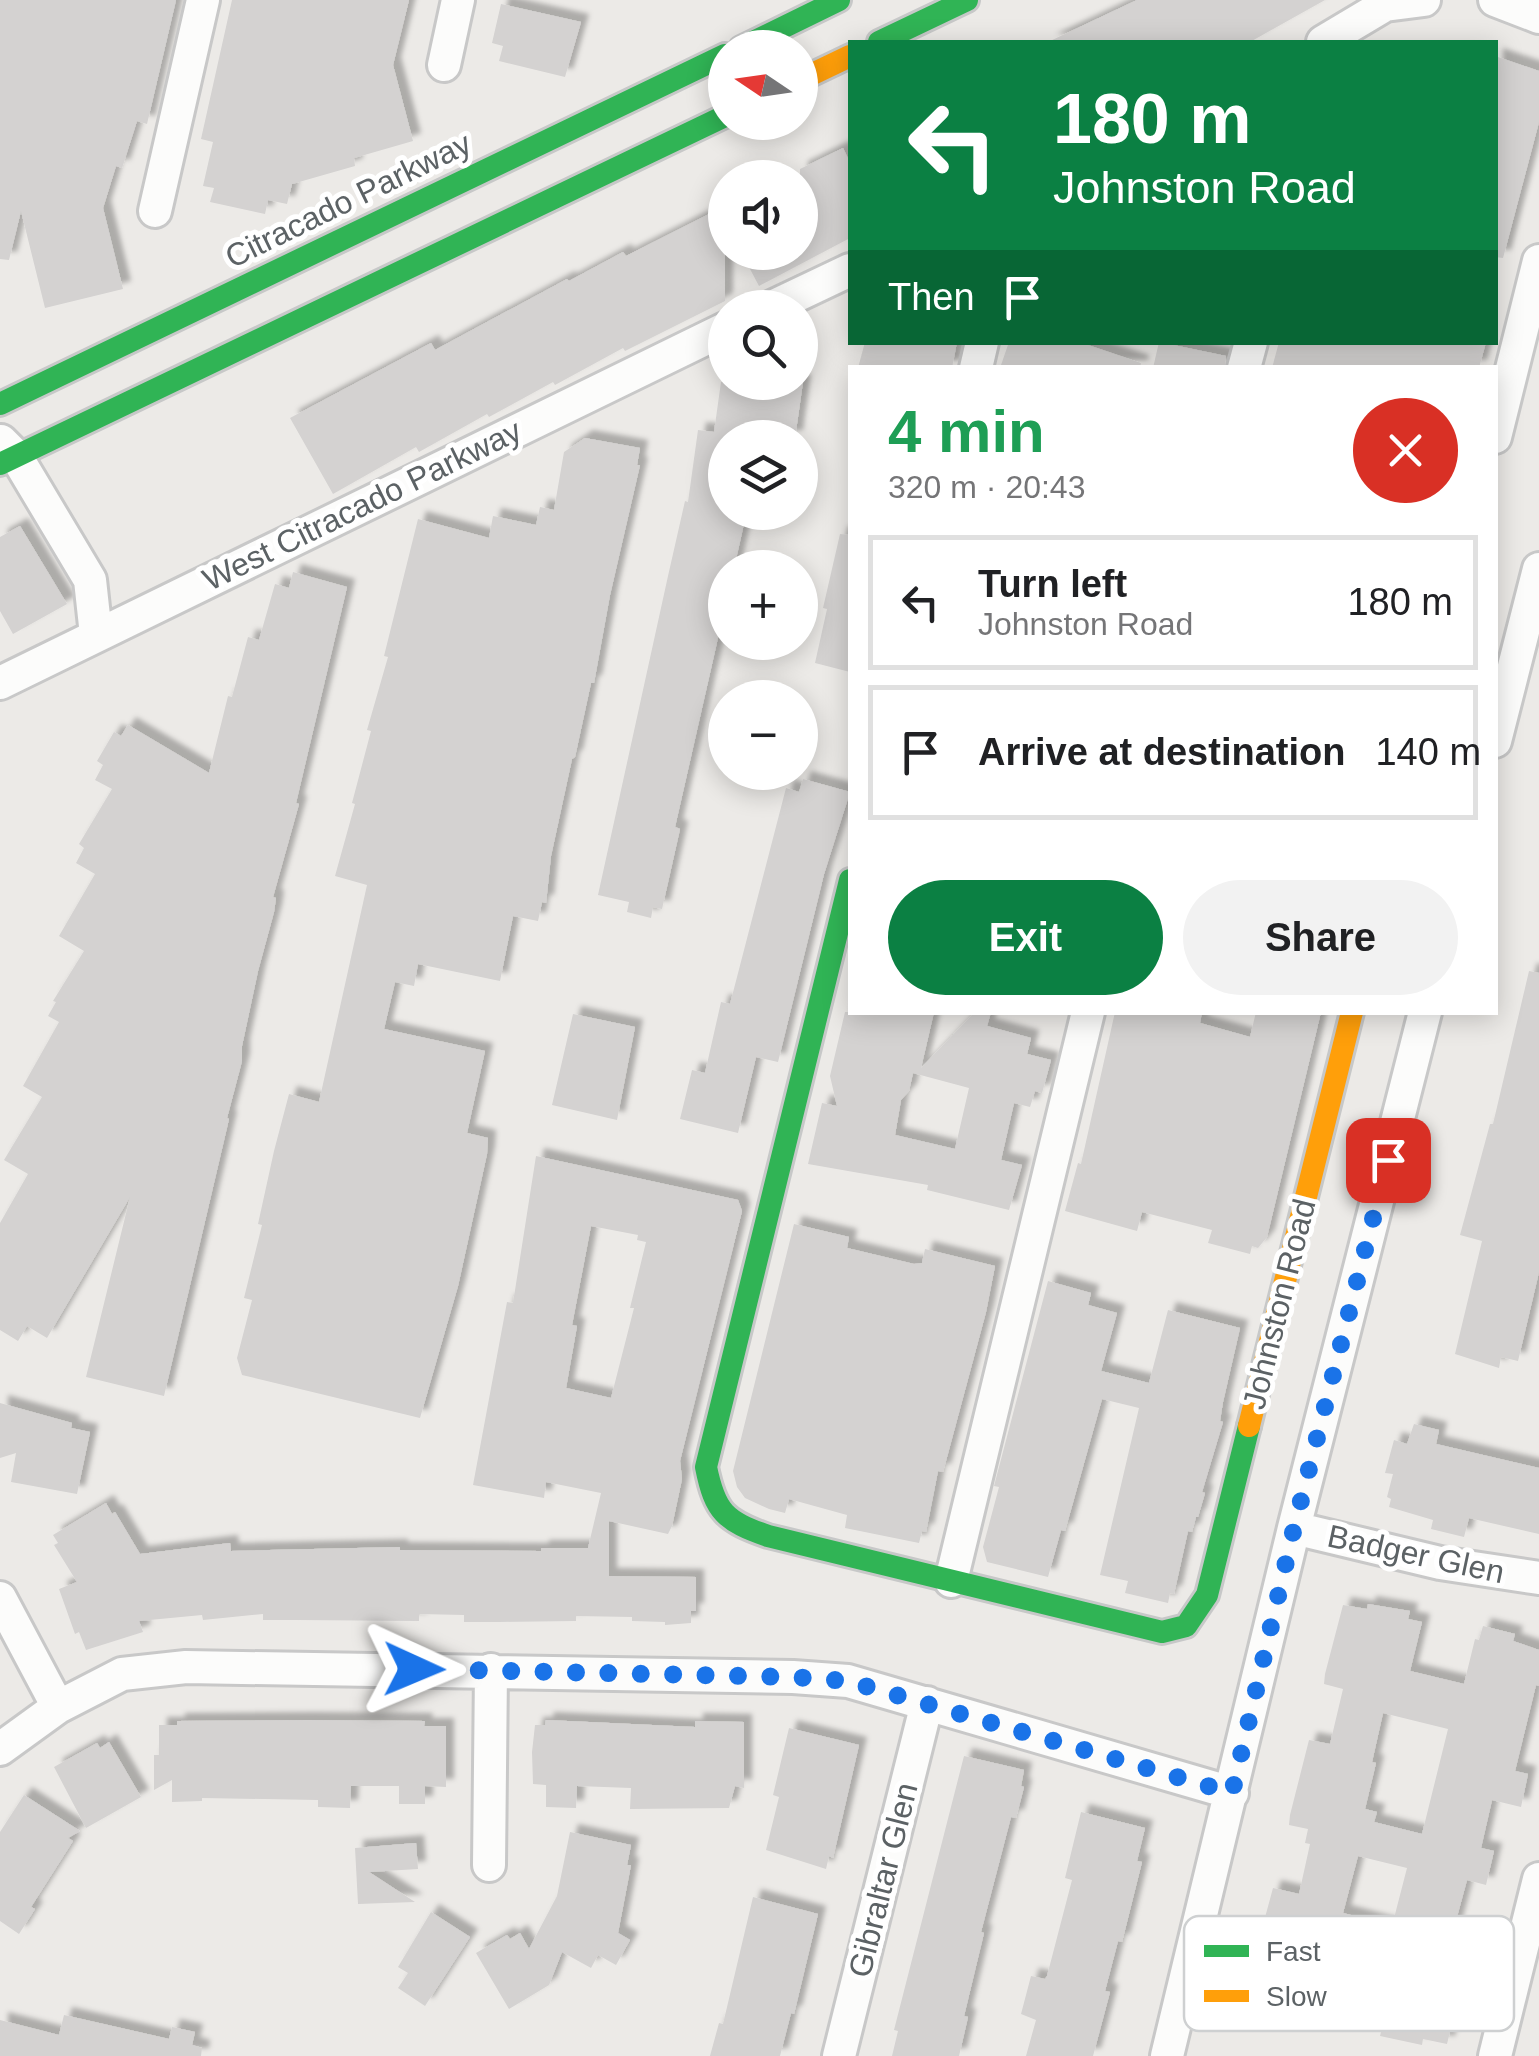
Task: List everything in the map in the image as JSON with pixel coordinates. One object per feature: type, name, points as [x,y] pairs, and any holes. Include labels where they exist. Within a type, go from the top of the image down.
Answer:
[{"type":"main road","points":[[778,30],[840,0]]},
{"type":"main road","points":[[883,40],[967,0]]},
{"type":"main road","points":[[818,71],[848,57]]},
{"type":"main road","name":"Citracado Parkway","points":[[0,404],[708,63]]},
{"type":"main road","points":[[5,453],[708,124]]},
{"type":"main road","points":[[848,888],[706,1466],[712,1504],[738,1526],[950,1581]]},
{"type":"main road","name":"Johnston Road","points":[[950,1581],[1162,1632],[1186,1626],[1206,1595],[1351,1015]]},
{"type":"street","points":[[155,211],[203,0]]},
{"type":"street","points":[[444,65],[458,0]]},
{"type":"street","points":[[1326,40],[1385,5],[1424,0]]},
{"type":"street","points":[[1495,0],[1539,17]]},
{"type":"street","points":[[1498,425],[1539,261]]},
{"type":"street","points":[[808,290],[848,271]]},
{"type":"street","name":"West Citracado Parkway","points":[[0,683],[708,337]]},
{"type":"street","points":[[5,453],[90,580],[96,634]]},
{"type":"street","points":[[1498,729],[1539,569]]},
{"type":"street","points":[[950,1581],[1087,1015]]},
{"type":"street","points":[[1202,1916],[1294,1528],[1425,1015]]},
{"type":"street","name":"Badger Glen","points":[[1294,1528],[1440,1563],[1539,1578]]},
{"type":"street","points":[[0,1598],[58,1707]]},
{"type":"street","points":[[0,1749],[58,1707],[122,1674],[186,1667],[793,1677],[848,1681],[1232,1793]]},
{"type":"street","points":[[489,1865],[490,1670]]},
{"type":"street","name":"Gibraltar Glen","points":[[839,2056],[927,1703]]},
{"type":"street","points":[[1514,1980],[1539,1880]]},
{"type":"street","points":[[1167,2056],[1184,1987]]},
{"type":"street","points":[[1495,2056],[1501,2031]]},
{"type":"building","points":[[0,0],[176,0],[147,124],[137,121],[122,168],[116,166],[103,208],[123,289],[45,308],[21,211],[9,260],[0,259]]},
{"type":"building","points":[[232,0],[409,0],[393,65],[413,141],[354,158],[355,166],[292,184],[287,204],[268,200],[265,214],[210,202],[214,188],[203,186],[213,142],[201,139]]},
{"type":"building","points":[[1137,0],[1325,0],[1254,40],[1052,40]]},
{"type":"building","points":[[501,4],[581,22],[565,77],[499,61],[503,46],[492,43]]},
{"type":"building","points":[[1498,57],[1539,71],[1539,122],[1503,258],[1498,257]]},
{"type":"building","points":[[843,148],[848,159],[848,239],[818,255],[818,160]]},
{"type":"building","points":[[708,215],[708,270],[725,270],[725,290],[708,290],[708,310],[625,351],[623,348],[555,385],[553,382],[489,417],[487,414],[419,452],[416,447],[333,494],[290,418],[431,343],[435,350],[567,279],[623,252],[626,256]]},
{"type":"building","points":[[751,270],[789,270],[759,286]]},
{"type":"building","points":[[864,345],[956,345],[953,365],[859,365]]},
{"type":"building","points":[[1008,345],[1088,345],[1141,363],[1141,365],[1001,365]]},
{"type":"building","points":[[1158,345],[1226,356],[1225,365],[1154,365]]},
{"type":"building","points":[[1278,345],[1485,345],[1480,365],[1273,365]]},
{"type":"building","points":[[718,400],[800,400],[798,420],[716,420]]},
{"type":"building","points":[[698,430],[708,431],[708,530],[743,530],[738,550],[708,550],[708,660],[713,660],[675,827],[680,829],[662,909],[653,907],[651,918],[627,912],[629,902],[598,895],[685,501],[688,502]]},
{"type":"building","points":[[585,438],[640,448],[640,465],[594,683],[572,759],[551,856],[546,903],[542,902],[538,921],[513,916],[500,981],[418,964],[414,986],[395,982],[384,1029],[485,1051],[467,1133],[488,1138],[487,1154],[458,1286],[420,1418],[242,1375],[237,1358],[252,1300],[244,1298],[262,1225],[258,1224],[274,1151],[289,1094],[319,1102],[367,885],[335,876],[355,804],[352,803],[371,731],[367,730],[388,657],[384,656],[418,519],[489,538],[493,516],[536,525],[540,507],[554,510],[564,452]]},
{"type":"building","points":[[20,526],[67,604],[13,634],[0,611],[0,537]]},
{"type":"building","points":[[840,534],[848,535],[848,671],[815,663],[827,609],[823,608]]},
{"type":"building","points":[[293,572],[347,587],[296,803],[299,804],[273,897],[274,912],[258,971],[242,1061],[164,1396],[86,1377],[130,1197],[47,1338],[27,1326],[18,1341],[0,1330],[0,1223],[28,1174],[4,1160],[42,1097],[23,1086],[59,1022],[48,1016],[56,1002],[53,1001],[84,951],[59,936],[95,874],[76,863],[84,848],[79,844],[112,789],[95,780],[103,765],[97,761],[114,732],[121,736],[128,725],[209,773],[248,637],[259,640],[275,584],[289,588]]},
{"type":"building","points":[[818,783],[848,791],[848,798],[824,874],[778,1062],[756,1057],[738,1133],[680,1119],[692,1070],[705,1073],[721,1002],[730,1004],[785,790],[818,790]]},
{"type":"building","points":[[1529,971],[1539,973],[1539,1272],[1518,1361],[1501,1357],[1499,1368],[1455,1354],[1482,1241],[1460,1235],[1493,1124]]},
{"type":"building","points":[[845,1012],[933,1015],[921,1068],[972,1015],[990,1015],[987,1026],[1031,1038],[1027,1054],[1051,1060],[1042,1093],[1035,1091],[1030,1107],[1014,1103],[1001,1160],[1022,1165],[1009,1210],[927,1190],[928,1185],[808,1164],[822,1103],[837,1106],[830,1076]],"holes":[[[913,1073],[969,1088],[955,1149],[895,1135],[901,1100],[909,1091]]]},
{"type":"building","points":[[573,1014],[635,1027],[617,1120],[552,1105]]},
{"type":"building","points":[[1114,1015],[1201,1015],[1200,1023],[1250,1037],[1255,1015],[1320,1015],[1267,1237],[1258,1248],[1252,1246],[1250,1254],[1208,1243],[1212,1230],[1142,1212],[1137,1231],[1065,1211],[1078,1163],[1081,1164]]},
{"type":"building","points":[[536,1156],[738,1200],[742,1211],[680,1461],[682,1479],[672,1526],[668,1534],[609,1521],[609,1576],[696,1577],[696,1611],[691,1611],[691,1623],[665,1625],[632,1621],[632,1617],[576,1616],[576,1621],[464,1622],[464,1615],[419,1614],[419,1621],[263,1620],[263,1614],[203,1620],[202,1615],[139,1621],[143,1632],[86,1650],[79,1632],[75,1634],[59,1589],[77,1582],[54,1545],[58,1543],[53,1535],[106,1503],[140,1554],[230,1543],[231,1551],[588,1548],[601,1493],[546,1482],[544,1498],[473,1485],[507,1302],[513,1303]],"holes":[[[591,1226],[638,1235],[637,1240],[646,1242],[611,1398],[566,1388],[577,1326],[572,1325]]]},
{"type":"building","points":[[794,1224],[849,1237],[847,1248],[914,1264],[922,1263],[925,1249],[995,1266],[943,1472],[938,1471],[926,1532],[922,1531],[919,1543],[845,1528],[847,1515],[789,1499],[785,1513],[769,1509],[745,1498],[737,1487],[733,1471]]},
{"type":"building","points":[[1048,1281],[1091,1293],[1088,1305],[1117,1313],[1101,1371],[1149,1383],[1168,1310],[1240,1328],[1223,1402],[1223,1422],[1202,1492],[1205,1493],[1192,1532],[1188,1531],[1174,1594],[1170,1593],[1168,1603],[1125,1593],[1128,1581],[1100,1575],[1139,1408],[1102,1399],[1048,1577],[987,1562],[983,1547],[999,1487],[994,1486]]},
{"type":"building","points":[[0,1403],[72,1423],[71,1428],[90,1432],[77,1494],[11,1482],[16,1453],[0,1458]]},
{"type":"building","points":[[1414,1424],[1439,1430],[1436,1444],[1539,1468],[1539,1534],[1469,1518],[1464,1537],[1431,1529],[1433,1520],[1389,1507],[1391,1499],[1387,1497],[1393,1474],[1385,1473],[1394,1440],[1407,1444]]},
{"type":"building","points":[[1368,1604],[1410,1611],[1408,1619],[1422,1622],[1410,1671],[1464,1684],[1475,1639],[1479,1640],[1483,1626],[1515,1634],[1513,1641],[1539,1650],[1539,1686],[1536,1685],[1515,1771],[1528,1774],[1521,1807],[1492,1800],[1481,1848],[1494,1851],[1486,1885],[1467,1880],[1457,1916],[1395,1916],[1407,1868],[1358,1856],[1343,1913],[1354,1916],[1265,1916],[1273,1888],[1299,1894],[1310,1844],[1305,1843],[1308,1829],[1289,1825],[1290,1815],[1309,1740],[1330,1744],[1343,1689],[1324,1684],[1343,1605],[1367,1609]],"holes":[[[1383,1713],[1448,1729],[1422,1834],[1374,1822],[1377,1812],[1365,1809]]]},
{"type":"building","points":[[546,1720],[695,1727],[695,1721],[744,1722],[744,1788],[735,1786],[729,1808],[630,1809],[631,1788],[577,1786],[576,1808],[546,1807],[546,1785],[533,1784],[532,1752],[535,1725],[545,1725]]},
{"type":"building","points":[[177,1721],[425,1721],[424,1726],[446,1726],[446,1787],[425,1786],[425,1804],[399,1804],[399,1786],[351,1786],[350,1808],[318,1807],[318,1800],[202,1798],[172,1802],[172,1780],[154,1790],[159,1725],[177,1725]]},
{"type":"building","points":[[789,1728],[859,1745],[833,1858],[829,1856],[826,1869],[766,1850],[779,1797],[773,1795]]},
{"type":"building","points":[[109,1742],[141,1797],[86,1828],[54,1767],[97,1743],[100,1748]]},
{"type":"building","points":[[964,1756],[1024,1770],[1024,1787],[1016,1818],[1011,1817],[981,1932],[984,1933],[964,2016],[968,2017],[959,2056],[892,2056],[898,2031],[894,2030]]},
{"type":"building","points":[[24,1795],[80,1831],[68,1838],[73,1841],[31,1907],[35,1909],[19,1934],[0,1921],[0,1832]]},
{"type":"building","points":[[1081,1812],[1145,1828],[1137,1861],[1142,1862],[1105,1991],[1110,1992],[1093,2056],[1026,2056],[1036,2020],[1021,2014],[1031,1976],[1047,1976],[1072,1880],[1065,1878]]},
{"type":"building","points":[[570,1832],[631,1845],[618,1933],[630,1940],[616,1965],[598,1955],[591,1968],[562,1952],[549,1985],[509,2009],[476,1953],[507,1935],[510,1939],[520,1933],[529,1949],[557,1896]]},
{"type":"building","points":[[416,1843],[418,1869],[369,1872],[415,1902],[358,1904],[355,1848]]},
{"type":"building","points":[[753,1897],[818,1914],[794,2014],[791,2013],[780,2056],[710,2056],[719,2023],[723,2024]]},
{"type":"building","points":[[431,1912],[470,1937],[425,2006],[398,1988],[408,1973],[398,1967]]},
{"type":"building","points":[[64,2015],[169,2039],[172,2027],[195,2032],[192,2045],[202,2048],[201,2056],[0,2056],[0,2020],[59,2035]]},
{"type":"building","points":[[1381,2031],[1450,2031],[1447,2044],[1423,2039],[1422,2045],[1380,2036]]},
{"type":"traffic: fast","points":[[778,30],[839,0]]},
{"type":"traffic: fast","points":[[883,40],[967,0]]},
{"type":"traffic: fast","points":[[0,404],[708,63]]},
{"type":"traffic: fast","points":[[0,464],[708,124]]},
{"type":"traffic: fast","points":[[848,888],[706,1467],[718,1505],[741,1525],[768,1536],[1162,1632],[1186,1626],[1207,1595],[1249,1426]]},
{"type":"traffic: slow","points":[[818,71],[848,57]]},
{"type":"traffic: slow","points":[[1249,1426],[1351,1015]]},
{"type":"route","points":[[414,1669],[848,1681],[1232,1793],[1294,1528],[1388,1160]]}]
